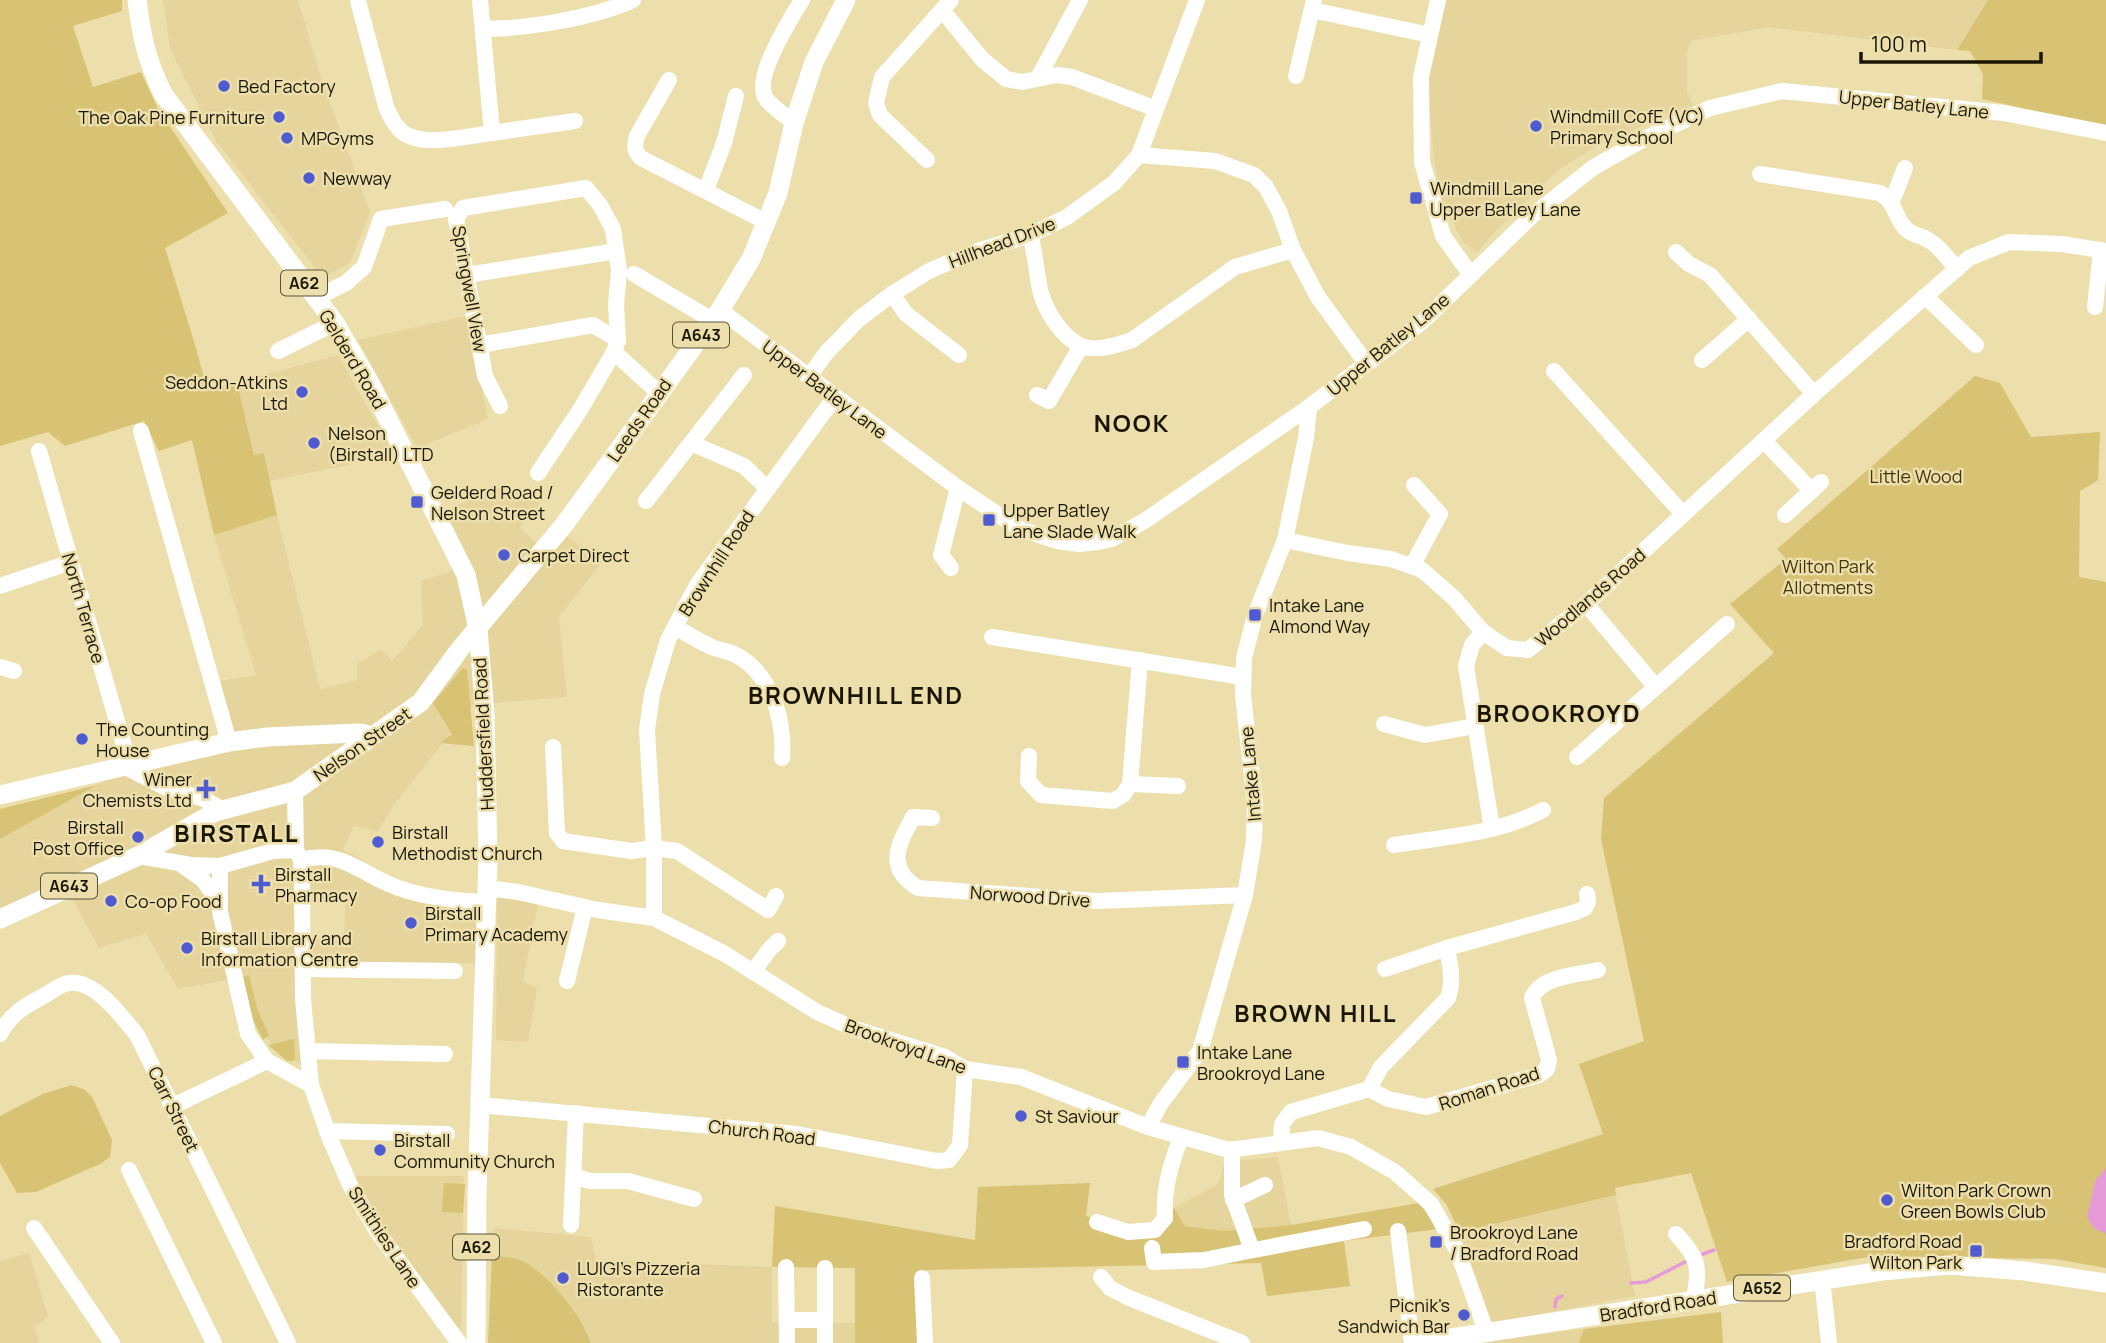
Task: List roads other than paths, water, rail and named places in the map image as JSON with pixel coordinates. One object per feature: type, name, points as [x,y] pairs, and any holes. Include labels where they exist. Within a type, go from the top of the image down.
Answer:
[{"type":"main road","name":"Gelderd Road","points":[[137,0],[142,42],[148,63],[163,94],[335,323],[371,385],[466,575],[478,629]]},
{"type":"main road","name":"Leeds Road","points":[[478,629],[564,525],[716,315],[751,259],[778,193],[794,123],[814,62],[846,0]]},
{"type":"main road","name":"Nelson Street","points":[[295,791],[421,702],[478,629]]},
{"type":"main road","name":"Huddersfield Road","points":[[476,1343],[487,895],[485,715],[478,629]]},
{"type":"main road","points":[[0,796],[229,741],[357,733],[365,734],[369,739]]},
{"type":"main road","name":"A643","points":[[0,919],[138,856],[223,810],[295,791]]},
{"type":"main road","name":"Bradford Road","points":[[1419,1343],[1822,1279],[1949,1265],[2025,1270],[2106,1283]]},
{"type":"street","points":[[367,0],[356,0],[386,106],[400,131],[411,138],[439,140],[575,121]]},
{"type":"street","points":[[480,0],[492,133]]},
{"type":"street","points":[[483,29],[559,21],[581,8],[621,6],[633,0]]},
{"type":"street","points":[[794,123],[765,97],[762,85],[783,29],[802,0]]},
{"type":"street","points":[[1038,78],[1080,0]]},
{"type":"street","name":"Hillhead Drive","points":[[809,377],[826,352],[859,319],[892,294],[929,271],[971,253],[1030,235],[1067,217],[1114,183],[1139,155],[1197,0]]},
{"type":"street","points":[[1438,0],[1421,77],[1422,162],[1443,236],[1471,275]]},
{"type":"street","points":[[927,160],[880,115],[876,103],[882,77],[946,5],[982,59],[1006,79],[1022,82],[1056,75],[1072,77],[1156,109]]},
{"type":"street","points":[[1296,76],[1313,5],[1430,35]]},
{"type":"street","points":[[669,80],[637,136],[634,146],[636,153],[766,222]]},
{"type":"street","name":"Upper Batley Lane","points":[[634,274],[716,315],[809,377],[958,488],[1018,528],[1057,541],[1079,544],[1112,539],[1146,520],[1309,407],[1423,321],[1533,215],[1594,167],[1644,139],[1710,108],[1782,91],[2004,113],[2106,134]]},
{"type":"street","points":[[706,190],[724,144],[736,96]]},
{"type":"street","points":[[1139,155],[1215,161],[1254,175],[1266,187],[1279,211],[1293,250],[1318,297],[1366,363]]},
{"type":"street","points":[[1892,201],[1905,168]]},
{"type":"street","points":[[1760,174],[1881,193],[1892,201],[1904,227],[1913,235],[1930,241],[1958,268]]},
{"type":"street","name":"Springwell View","points":[[500,406],[485,376],[456,219],[463,208],[586,188],[600,205],[612,229],[619,270],[616,346]]},
{"type":"street","points":[[316,298],[346,283],[364,267],[381,219],[445,209]]},
{"type":"street","points":[[1030,235],[1042,295],[1050,315],[1058,326],[1081,346],[1114,346],[1132,340],[1235,267],[1293,250]]},
{"type":"street","name":"Woodlands Road","points":[[1285,540],[1391,559],[1422,570],[1454,598],[1483,632],[1507,648],[1528,650],[1586,604],[1814,394],[1969,258],[2009,242],[2062,244],[2103,251],[2095,307]]},
{"type":"street","points":[[467,275],[616,251]]},
{"type":"street","points":[[1676,252],[1689,264],[1710,275],[1814,394]]},
{"type":"street","points":[[892,294],[906,314],[958,355]]},
{"type":"street","points":[[1925,296],[1975,346]]},
{"type":"street","points":[[1702,360],[1749,319]]},
{"type":"street","points":[[278,351],[335,323]]},
{"type":"street","points":[[480,345],[593,325],[659,393]]},
{"type":"street","points":[[538,473],[616,346]]},
{"type":"street","points":[[1037,395],[1049,401],[1081,346]]},
{"type":"street","points":[[1554,372],[1683,513]]},
{"type":"street","points":[[646,501],[744,375]]},
{"type":"street","name":"Brownhill Road","points":[[654,918],[654,848],[647,730],[652,694],[668,640],[697,585],[835,397]]},
{"type":"street","name":"Intake Lane","points":[[1148,1127],[1161,1103],[1200,1051],[1245,895],[1254,841],[1255,804],[1243,695],[1244,658],[1255,615],[1285,540],[1306,438],[1309,407]]},
{"type":"street","points":[[141,431],[229,741]]},
{"type":"street","points":[[1765,441],[1816,486],[1785,515]]},
{"type":"street","points":[[691,443],[744,466],[768,488]]},
{"type":"street","name":"North Terrace","points":[[39,451],[129,765]]},
{"type":"street","points":[[1412,566],[1440,513],[1414,485]]},
{"type":"street","points":[[951,568],[941,555],[958,488]]},
{"type":"street","points":[[0,586],[71,562]]},
{"type":"street","points":[[1586,604],[1655,686]]},
{"type":"street","points":[[1577,757],[1727,624]]},
{"type":"street","points":[[675,627],[716,649],[734,654],[753,668],[765,684],[776,707],[783,740],[782,758]]},
{"type":"street","points":[[1483,632],[1472,645],[1466,666],[1492,829]]},
{"type":"street","points":[[992,637],[1243,677]]},
{"type":"street","points":[[1030,756],[1028,781],[1041,795],[1113,801],[1123,795],[1130,784],[1140,660]]},
{"type":"street","points":[[1384,724],[1425,735],[1475,726]]},
{"type":"street","points":[[553,747],[557,833],[563,841],[631,851],[654,848],[677,851],[775,908]]},
{"type":"street","points":[[129,765],[133,772],[166,788],[204,799],[223,810]]},
{"type":"street","points":[[1130,784],[1178,786]]},
{"type":"street","name":"Smithies Lane","points":[[295,791],[303,999],[311,1084],[351,1187],[377,1231],[459,1343]]},
{"type":"street","points":[[1394,845],[1492,829],[1543,810]]},
{"type":"street","name":"Norwood Drive","points":[[932,818],[913,817],[897,855],[899,871],[907,881],[918,888],[1097,901],[1245,895]]},
{"type":"street","name":"Brookroyd Lane","points":[[220,866],[273,851],[319,855],[336,858],[396,887],[453,901],[517,892],[654,918],[725,954],[817,1012],[855,1029],[945,1057],[965,1069],[1021,1077],[1148,1127],[1232,1149],[1318,1138],[1351,1147],[1395,1172],[1431,1204],[1457,1250],[1486,1334]]},
{"type":"street","points":[[138,856],[220,866],[220,904],[248,1034],[267,1061],[311,1084]]},
{"type":"street","points":[[180,863],[202,880],[220,904]]},
{"type":"street","points":[[1385,969],[1447,948],[1576,912],[1585,908],[1588,902],[1587,894]]},
{"type":"street","points":[[568,981],[585,907]]},
{"type":"street","points":[[753,972],[778,941]]},
{"type":"street","points":[[1281,1143],[1282,1124],[1290,1112],[1369,1089],[1381,1068],[1448,998],[1452,979],[1447,948]]},
{"type":"street","points":[[303,969],[455,971]]},
{"type":"street","name":"Roman Road","points":[[1369,1089],[1388,1099],[1426,1107],[1539,1075],[1547,1069],[1549,1060],[1532,998],[1534,992],[1539,986],[1552,981],[1598,970]]},
{"type":"street","name":"Carr Street","points":[[0,1034],[7,1021],[24,1006],[69,983],[89,986],[110,1004],[137,1035],[288,1343]]},
{"type":"street","points":[[308,1051],[445,1054]]},
{"type":"street","points":[[173,1106],[267,1061]]},
{"type":"street","name":"Church Road","points":[[480,1105],[797,1134],[937,1161],[949,1160],[960,1145],[965,1069]]},
{"type":"street","points":[[571,1225],[576,1113]]},
{"type":"street","points":[[327,1131],[447,1134]]},
{"type":"street","points":[[1097,1222],[1128,1232],[1155,1230],[1165,1218],[1167,1176],[1181,1137]]},
{"type":"street","points":[[1232,1149],[1233,1199],[1253,1250]]},
{"type":"street","points":[[128,1170],[214,1343]]},
{"type":"street","points":[[574,1175],[590,1181],[628,1181],[694,1199]]},
{"type":"street","points":[[1233,1199],[1265,1185]]},
{"type":"street","points":[[34,1228],[112,1343]]},
{"type":"street","points":[[1152,1248],[1154,1262],[1204,1259],[1364,1229]]},
{"type":"street","points":[[1398,1231],[1412,1343]]},
{"type":"street","points":[[1676,1234],[1692,1250],[1699,1272],[1694,1300]]},
{"type":"street","points":[[786,1267],[787,1343]]},
{"type":"street","points":[[825,1268],[825,1343]]},
{"type":"street","points":[[1101,1277],[1110,1288],[1127,1297],[1242,1343]]},
{"type":"street","points":[[922,1278],[925,1343]]},
{"type":"street","points":[[1822,1279],[1829,1343]]},
{"type":"street","points":[[786,1320],[825,1320]]},
{"type":"waterway","points":[[1703,1254],[1714,1250]]},
{"type":"waterway","points":[[1631,1283],[1646,1282],[1685,1262]]},
{"type":"waterway","points":[[1555,1307],[1556,1299],[1562,1296]]},
{"type":"place","name":"Bed Factory","points":[[224,86]]},
{"type":"place","name":"The Oak Pine Furniture","points":[[279,117]]},
{"type":"place","name":"Windmill CofE (VC) Primary School","points":[[1536,126]]},
{"type":"place","name":"MPGyms","points":[[287,138]]},
{"type":"place","name":"Newway","points":[[309,178]]},
{"type":"place","name":"Windmill Lane Upper Batley Lane","points":[[1416,198]]},
{"type":"place","name":"Seddon-Atkins Ltd","points":[[302,392]]},
{"type":"place","name":"Nelson (Birstall) LTD","points":[[314,443]]},
{"type":"place","name":"Gelderd Road / Nelson Street","points":[[417,502]]},
{"type":"place","name":"Upper Batley Lane Slade Walk","points":[[989,520]]},
{"type":"place","name":"Carpet Direct","points":[[504,555]]},
{"type":"place","name":"Intake Lane Almond Way","points":[[1255,615]]},
{"type":"place","name":"The Counting House","points":[[82,739]]},
{"type":"place","name":"Winer Chemists Ltd","points":[[206,789]]},
{"type":"place","name":"Birstall Post Office","points":[[138,837]]},
{"type":"place","name":"Birstall Methodist Church","points":[[378,842]]},
{"type":"place","name":"Birstall Pharmacy","points":[[261,884]]},
{"type":"place","name":"Co-op Food","points":[[111,901]]},
{"type":"place","name":"Birstall Primary Academy","points":[[411,923]]},
{"type":"place","name":"Birstall Library and Information Centre","points":[[187,948]]},
{"type":"place","name":"Intake Lane Brookroyd Lane","points":[[1183,1062]]},
{"type":"place","name":"St Saviour","points":[[1021,1116]]},
{"type":"place","name":"Birstall Community Church","points":[[380,1150]]},
{"type":"place","name":"Wilton Park Crown Green Bowls Club","points":[[1887,1200]]},
{"type":"place","name":"Brookroyd Lane / Bradford Road","points":[[1436,1242]]},
{"type":"place","name":"Bradford Road Wilton Park","points":[[1976,1251]]},
{"type":"place","name":"LUIGI’s Pizzeria Ristorante","points":[[563,1278]]},
{"type":"place","name":"Picnik's Sandwich Bar","points":[[1464,1315]]},
{"type":"district","name":"NOOK","points":[[1132,422]]},
{"type":"district","name":"BROWNHILL END","points":[[856,694]]},
{"type":"district","name":"BROOKROYD","points":[[1559,712]]},
{"type":"district","name":"BIRSTALL","points":[[237,832]]},
{"type":"district","name":"BROWN HILL","points":[[1316,1012]]},
{"type":"park label","name":"Little Wood","points":[[1916,476]]},
{"type":"park label","name":"Wilton Park Allotments","points":[[1828,576]]}]
